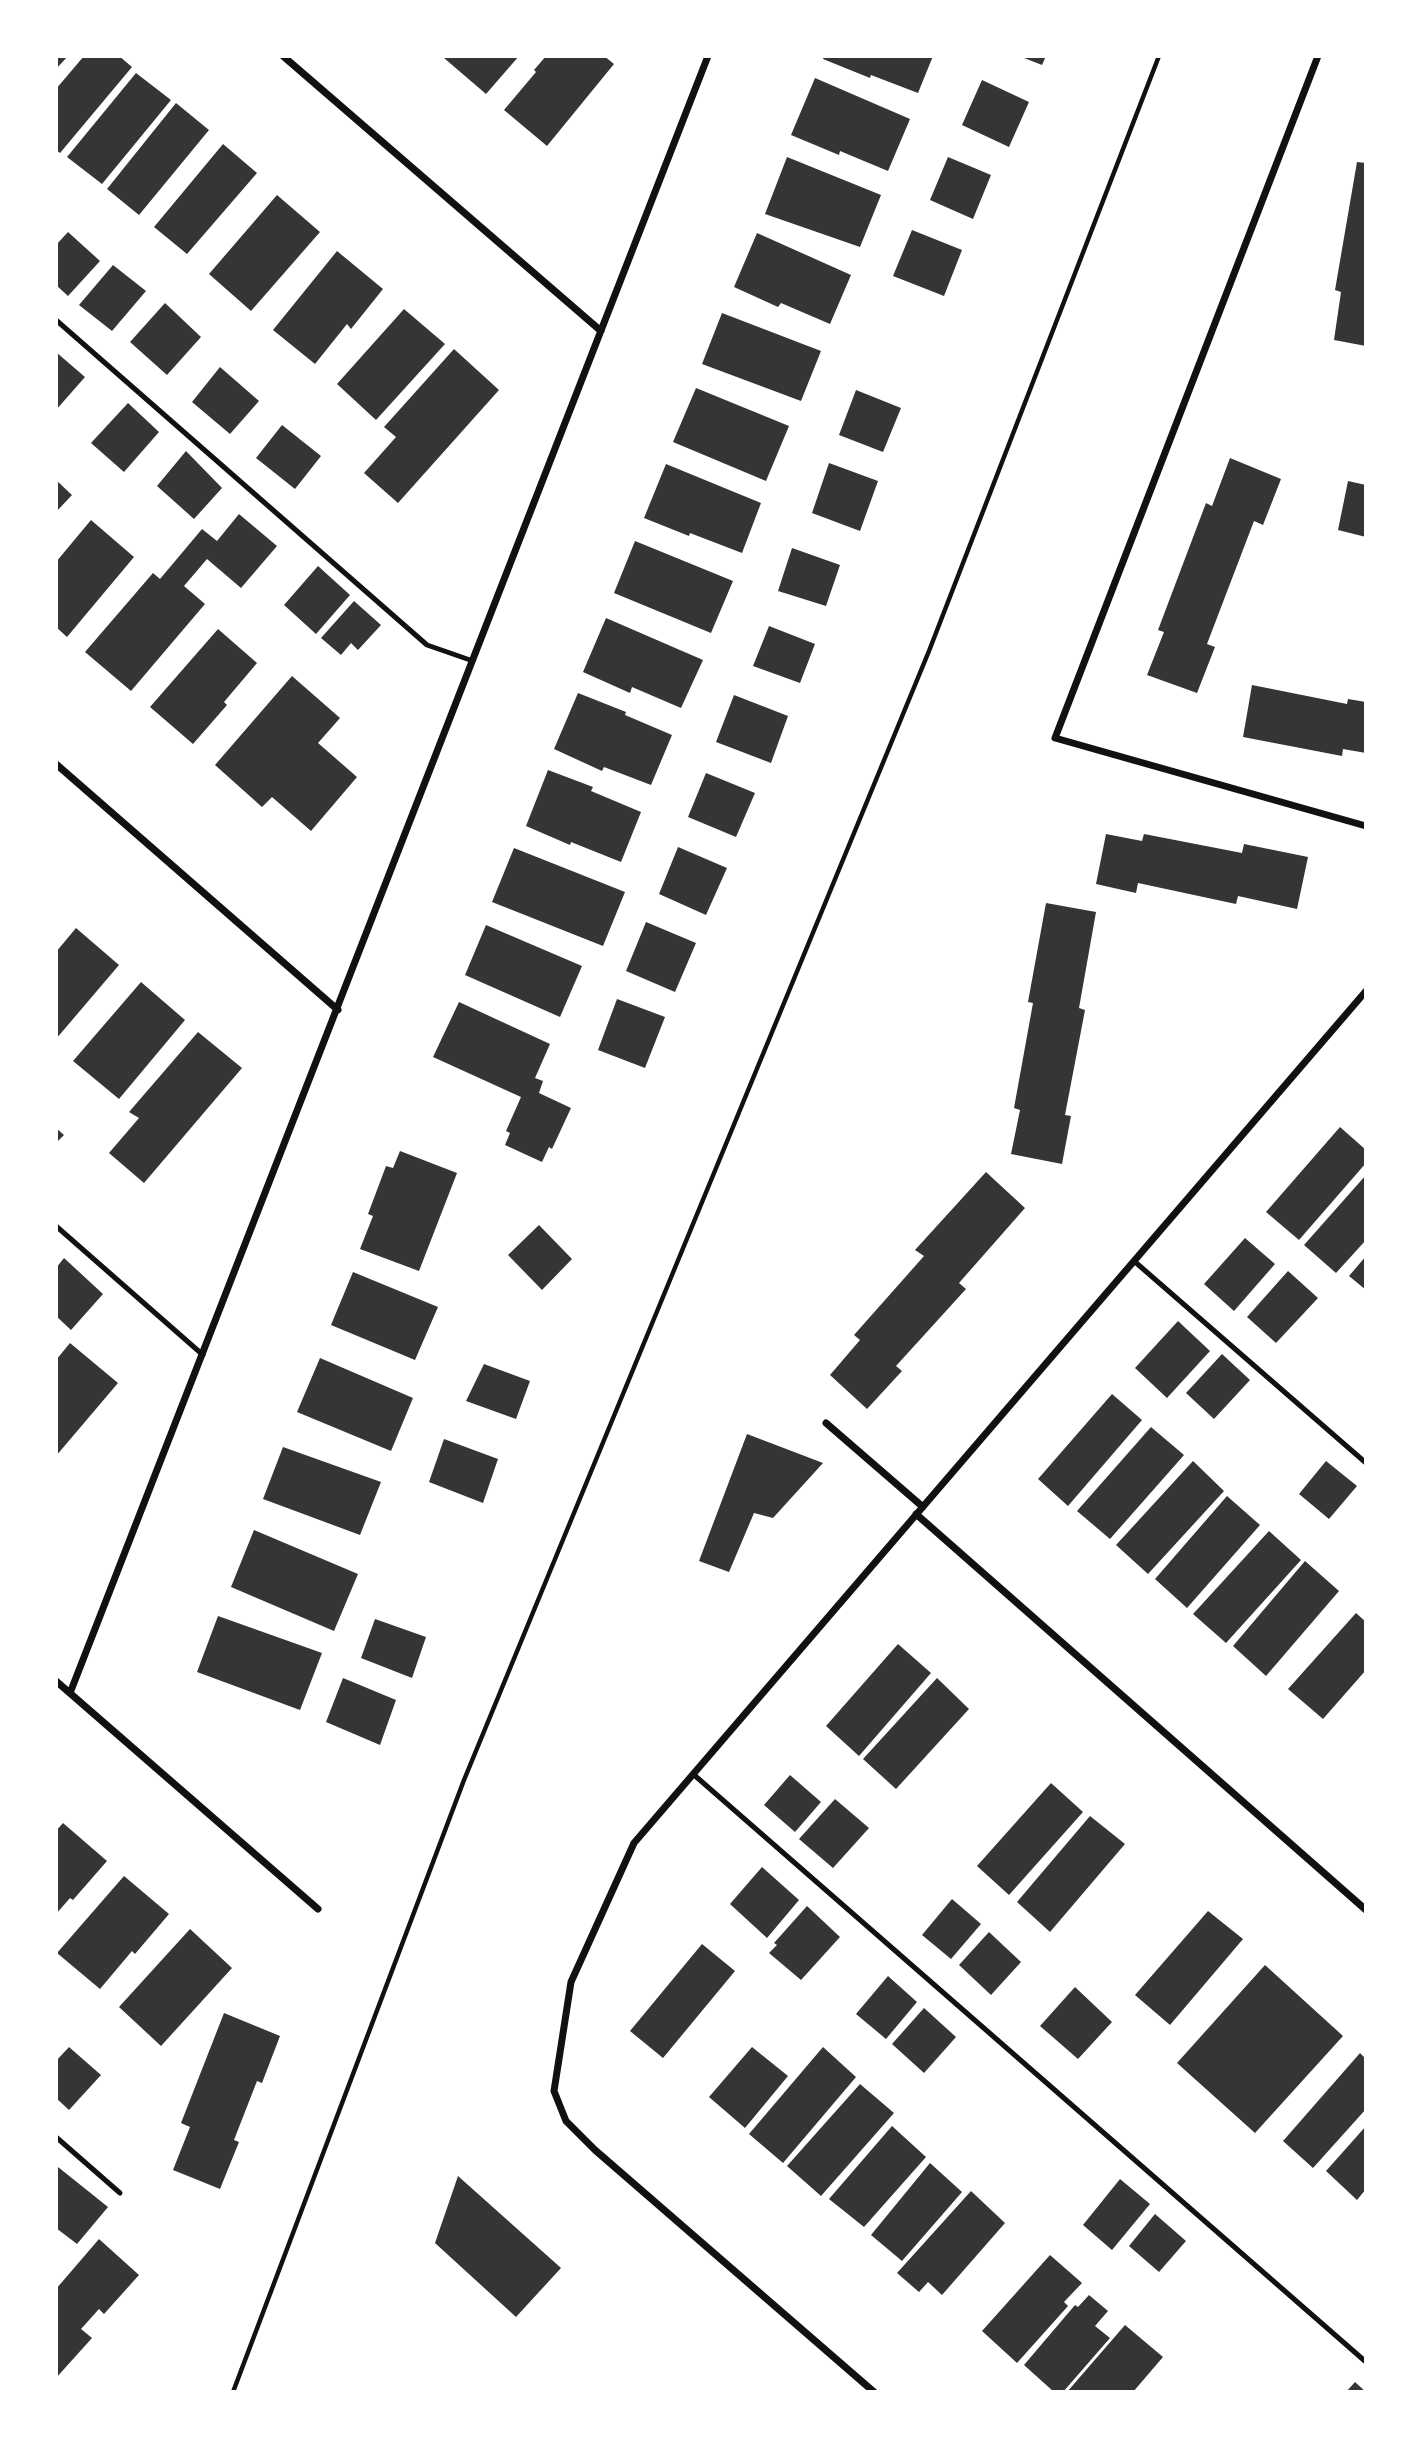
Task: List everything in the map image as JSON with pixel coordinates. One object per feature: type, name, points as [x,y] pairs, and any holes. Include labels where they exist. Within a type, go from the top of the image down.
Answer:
[{"type":"street","points":[[283,56],[601,331]]},
{"type":"street","points":[[70,1693],[708,56]]},
{"type":"street","points":[[1318,56],[1055,738],[1366,826]]},
{"type":"street","points":[[56,764],[338,1010]]},
{"type":"street","points":[[874,2392],[595,2150],[566,2121],[554,2091],[571,1982],[634,1843],[1365,996]]},
{"type":"street","points":[[826,1423],[923,1507]]},
{"type":"street","points":[[916,1514],[1366,1910]]},
{"type":"street","points":[[56,1681],[318,1909]]},
{"type":"lane","points":[[56,320],[427,645],[473,661]]},
{"type":"lane","points":[[56,1226],[203,1355]]},
{"type":"lane","points":[[1134,1261],[1366,1463]]},
{"type":"lane","points":[[693,1774],[1366,2362]]},
{"type":"lane","points":[[56,2137],[120,2193]]},
{"type":"path","points":[[233,2392],[464,1780],[929,651],[1159,56]]},
{"type":"building","points":[[56,56],[68,56],[56,69]]},
{"type":"building","points":[[84,56],[119,56],[132,67],[60,153],[56,150],[56,89]]},
{"type":"building","points":[[519,56],[486,94],[444,58]]},
{"type":"building","points":[[546,56],[604,56],[614,64],[547,146],[504,110]]},
{"type":"building","points":[[824,56],[933,56],[918,93],[871,75],[870,78],[823,59]]},
{"type":"building","points":[[1019,56],[1046,56],[1042,65]]},
{"type":"building","points":[[136,73],[171,100],[102,184],[67,157]]},
{"type":"building","points":[[815,78],[910,119],[888,171],[791,135]]},
{"type":"building","points":[[982,80],[1029,102],[1009,147],[962,125]]},
{"type":"building","points":[[176,103],[209,130],[139,215],[107,189]]},
{"type":"building","points":[[223,144],[257,173],[187,254],[154,227]]},
{"type":"building","points":[[787,157],[881,195],[860,247],[765,214]]},
{"type":"building","points":[[948,157],[991,175],[973,219],[930,200]]},
{"type":"building","points":[[1357,162],[1366,163],[1366,346],[1334,340],[1341,292],[1335,290]]},
{"type":"building","points":[[277,195],[320,232],[251,311],[209,274]]},
{"type":"building","points":[[912,230],[962,250],[944,296],[893,276]]},
{"type":"building","points":[[68,232],[100,261],[68,296],[56,285],[56,245]]},
{"type":"building","points":[[757,233],[851,275],[830,324],[781,303],[778,307],[734,287]]},
{"type":"building","points":[[337,251],[383,289],[351,329],[347,324],[315,364],[273,330]]},
{"type":"building","points":[[113,265],[146,291],[112,331],[79,305]]},
{"type":"building","points":[[165,303],[201,337],[167,375],[130,342]]},
{"type":"building","points":[[404,309],[445,344],[376,420],[337,384]]},
{"type":"building","points":[[722,313],[821,351],[801,401],[702,364]]},
{"type":"building","points":[[454,349],[499,390],[398,503],[364,473],[396,437],[384,427]]},
{"type":"building","points":[[56,352],[85,377],[56,410]]},
{"type":"building","points":[[220,367],[259,401],[230,434],[192,402]]},
{"type":"building","points":[[696,388],[789,426],[766,481],[673,442]]},
{"type":"building","points":[[856,390],[901,408],[883,452],[839,435]]},
{"type":"building","points":[[128,403],[159,432],[124,472],[91,443]]},
{"type":"building","points":[[282,425],[321,456],[295,489],[256,458]]},
{"type":"building","points":[[186,451],[222,488],[194,519],[157,486]]},
{"type":"building","points":[[1230,458],[1281,479],[1263,525],[1254,521],[1207,644],[1215,647],[1197,693],[1147,675],[1164,632],[1158,630],[1206,503],[1212,506]]},
{"type":"building","points":[[829,463],[878,481],[860,531],[812,513]]},
{"type":"building","points":[[666,464],[761,503],[742,553],[644,518]]},
{"type":"building","points":[[56,480],[72,495],[56,512]]},
{"type":"building","points":[[1348,481],[1366,485],[1366,537],[1338,530]]},
{"type":"building","points":[[239,514],[277,546],[241,588],[207,559],[184,586],[205,604],[131,691],[85,652],[153,573],[160,579],[202,529],[217,541]]},
{"type":"building","points":[[91,520],[134,557],[67,637],[56,627],[56,562]]},
{"type":"building","points":[[635,541],[733,581],[711,633],[614,593]]},
{"type":"building","points":[[792,548],[840,565],[826,606],[778,591]]},
{"type":"building","points":[[318,566],[350,595],[316,634],[284,605]]},
{"type":"building","points":[[354,601],[381,625],[358,650],[351,643],[341,655],[321,638]]},
{"type":"building","points":[[606,618],[703,660],[681,708],[632,687],[630,693],[583,672]]},
{"type":"building","points":[[769,626],[815,644],[800,683],[753,666]]},
{"type":"building","points":[[218,629],[257,663],[224,702],[227,705],[193,744],[150,707]]},
{"type":"building","points":[[292,676],[340,718],[318,743],[357,777],[311,831],[272,797],[262,807],[215,765]]},
{"type":"building","points":[[1252,685],[1347,704],[1348,699],[1366,702],[1366,753],[1343,749],[1342,756],[1243,737]]},
{"type":"building","points":[[578,693],[626,712],[625,715],[672,735],[651,785],[604,767],[602,771],[554,749]]},
{"type":"building","points":[[734,695],[788,716],[771,763],[716,742]]},
{"type":"building","points":[[548,770],[593,787],[591,791],[641,812],[621,862],[571,842],[570,845],[526,826]]},
{"type":"building","points":[[706,773],[755,793],[736,837],[688,817]]},
{"type":"building","points":[[1106,834],[1142,841],[1144,834],[1242,853],[1244,844],[1308,857],[1297,909],[1238,896],[1236,904],[1138,883],[1136,893],[1096,884]]},
{"type":"building","points":[[678,847],[727,868],[706,915],[659,894]]},
{"type":"building","points":[[514,848],[625,892],[603,946],[492,902]]},
{"type":"building","points":[[1046,903],[1096,912],[1079,1008],[1085,1010],[1065,1115],[1071,1116],[1062,1164],[1011,1154],[1020,1110],[1014,1108],[1033,1003],[1028,1002]]},
{"type":"building","points":[[646,922],[696,943],[675,992],[626,971]]},
{"type":"building","points":[[486,925],[582,966],[560,1017],[465,975]]},
{"type":"building","points":[[76,928],[119,965],[56,1039],[56,952]]},
{"type":"building","points":[[141,982],[185,1020],[119,1099],[73,1061]]},
{"type":"building","points":[[617,999],[665,1017],[645,1068],[598,1050]]},
{"type":"building","points":[[459,1002],[550,1044],[535,1078],[543,1081],[539,1093],[571,1108],[552,1149],[549,1147],[542,1162],[505,1145],[510,1133],[506,1131],[521,1097],[433,1057]]},
{"type":"building","points":[[198,1032],[242,1068],[144,1183],[109,1153],[139,1118],[129,1112]]},
{"type":"building","points":[[1340,1127],[1366,1150],[1366,1163],[1299,1240],[1266,1212]]},
{"type":"building","points":[[56,1128],[64,1135],[56,1143]]},
{"type":"building","points":[[400,1151],[457,1173],[419,1271],[360,1249],[373,1216],[368,1214],[386,1166],[393,1168]]},
{"type":"building","points":[[986,1172],[1025,1208],[959,1283],[966,1289],[896,1366],[902,1371],[867,1409],[830,1375],[860,1340],[854,1335],[924,1256],[915,1250]]},
{"type":"building","points":[[1366,1175],[1366,1240],[1336,1273],[1304,1245]]},
{"type":"building","points":[[539,1225],[572,1259],[542,1290],[508,1255]]},
{"type":"building","points":[[1245,1238],[1275,1264],[1234,1311],[1204,1284]]},
{"type":"building","points":[[1366,1256],[1366,1290],[1349,1276]]},
{"type":"building","points":[[64,1258],[103,1294],[71,1330],[56,1316],[56,1268]]},
{"type":"building","points":[[1288,1271],[1318,1298],[1276,1343],[1247,1317]]},
{"type":"building","points":[[353,1272],[438,1307],[415,1360],[331,1325]]},
{"type":"building","points":[[1178,1321],[1210,1351],[1167,1398],[1135,1368]]},
{"type":"building","points":[[70,1343],[118,1383],[56,1456],[56,1360]]},
{"type":"building","points":[[1222,1354],[1250,1380],[1214,1419],[1186,1393]]},
{"type":"building","points":[[320,1358],[413,1398],[391,1451],[297,1412]]},
{"type":"building","points":[[484,1364],[530,1381],[516,1419],[466,1401]]},
{"type":"building","points":[[1112,1394],[1142,1420],[1068,1506],[1038,1479]]},
{"type":"building","points":[[1151,1427],[1184,1455],[1110,1539],[1077,1511]]},
{"type":"building","points":[[747,1434],[823,1463],[773,1518],[754,1513],[729,1572],[699,1561]]},
{"type":"building","points":[[444,1439],[498,1459],[483,1503],[429,1482]]},
{"type":"building","points":[[283,1447],[381,1482],[360,1535],[263,1499]]},
{"type":"building","points":[[1193,1461],[1224,1491],[1148,1574],[1116,1545]]},
{"type":"building","points":[[1326,1461],[1357,1486],[1329,1519],[1299,1494]]},
{"type":"building","points":[[1227,1496],[1260,1525],[1187,1608],[1155,1579]]},
{"type":"building","points":[[254,1530],[358,1574],[334,1631],[231,1587]]},
{"type":"building","points":[[1269,1531],[1301,1560],[1226,1643],[1193,1614]]},
{"type":"building","points":[[1305,1561],[1339,1591],[1266,1676],[1233,1646]]},
{"type":"building","points":[[1356,1613],[1366,1622],[1366,1670],[1323,1719],[1288,1689]]},
{"type":"building","points":[[218,1616],[322,1653],[300,1710],[197,1672]]},
{"type":"building","points":[[375,1619],[426,1637],[412,1678],[361,1658]]},
{"type":"building","points":[[898,1644],[931,1673],[859,1756],[826,1726]]},
{"type":"building","points":[[343,1678],[396,1700],[380,1745],[326,1722]]},
{"type":"building","points":[[937,1678],[969,1709],[896,1789],[863,1759]]},
{"type":"building","points":[[790,1775],[821,1802],[795,1832],[764,1805]]},
{"type":"building","points":[[1051,1783],[1083,1812],[1009,1895],[977,1866]]},
{"type":"building","points":[[835,1799],[869,1828],[833,1868],[799,1839]]},
{"type":"building","points":[[1090,1816],[1125,1844],[1050,1932],[1017,1902]]},
{"type":"building","points":[[63,1823],[107,1861],[73,1900],[70,1898],[56,1914],[56,1831]]},
{"type":"building","points":[[762,1867],[799,1900],[767,1938],[730,1904]]},
{"type":"building","points":[[124,1876],[169,1914],[135,1954],[132,1951],[100,1989],[57,1953]]},
{"type":"building","points":[[952,1899],[981,1924],[951,1959],[922,1935]]},
{"type":"building","points":[[807,1906],[840,1937],[801,1980],[769,1953],[777,1945],[774,1943]]},
{"type":"building","points":[[1208,1911],[1243,1939],[1170,2025],[1135,1995]]},
{"type":"building","points":[[190,1929],[232,1968],[161,2046],[119,2007]]},
{"type":"building","points":[[989,1932],[1021,1962],[991,1995],[959,1965]]},
{"type":"building","points":[[702,1944],[735,1971],[663,2058],[630,2031]]},
{"type":"building","points":[[1265,1965],[1343,2036],[1255,2133],[1177,2063]]},
{"type":"building","points":[[888,1976],[917,2002],[886,2039],[856,2014]]},
{"type":"building","points":[[1075,1987],[1112,2022],[1078,2059],[1040,2026]]},
{"type":"building","points":[[924,2008],[956,2037],[924,2073],[892,2044]]},
{"type":"building","points":[[224,2013],[280,2036],[262,2083],[257,2081],[234,2140],[239,2142],[220,2189],[173,2170],[190,2127],[181,2123]]},
{"type":"building","points":[[69,2047],[101,2075],[69,2110],[56,2098],[56,2061]]},
{"type":"building","points":[[752,2047],[788,2076],[745,2128],[709,2097]]},
{"type":"building","points":[[823,2047],[856,2077],[783,2163],[749,2134]]},
{"type":"building","points":[[1360,2053],[1366,2059],[1366,2109],[1313,2168],[1283,2141]]},
{"type":"building","points":[[860,2084],[894,2113],[821,2196],[787,2166]]},
{"type":"building","points":[[892,2126],[926,2157],[864,2227],[829,2199]]},
{"type":"building","points":[[1366,2126],[1366,2189],[1357,2200],[1326,2171]]},
{"type":"building","points":[[930,2163],[962,2192],[902,2261],[871,2235]]},
{"type":"building","points":[[58,2167],[108,2207],[77,2244],[56,2228]]},
{"type":"building","points":[[458,2176],[561,2268],[516,2317],[435,2243]]},
{"type":"building","points":[[1120,2179],[1150,2204],[1112,2250],[1083,2225]]},
{"type":"building","points":[[971,2191],[1005,2223],[942,2295],[928,2282],[919,2292],[897,2273]]},
{"type":"building","points":[[1155,2214],[1186,2241],[1159,2272],[1129,2246]]},
{"type":"building","points":[[99,2239],[139,2275],[104,2314],[99,2309],[81,2329],[92,2338],[56,2378],[56,2289]]},
{"type":"building","points":[[1050,2255],[1082,2283],[1064,2302],[1068,2306],[1017,2363],[982,2331]]},
{"type":"building","points":[[1089,2295],[1108,2311],[1095,2326],[1110,2338],[1063,2392],[1054,2392],[1024,2365],[1075,2305],[1078,2307]]},
{"type":"building","points":[[1125,2325],[1163,2357],[1133,2392],[1067,2392]]},
{"type":"building","points":[[1355,2382],[1366,2392],[1346,2392]]}]
